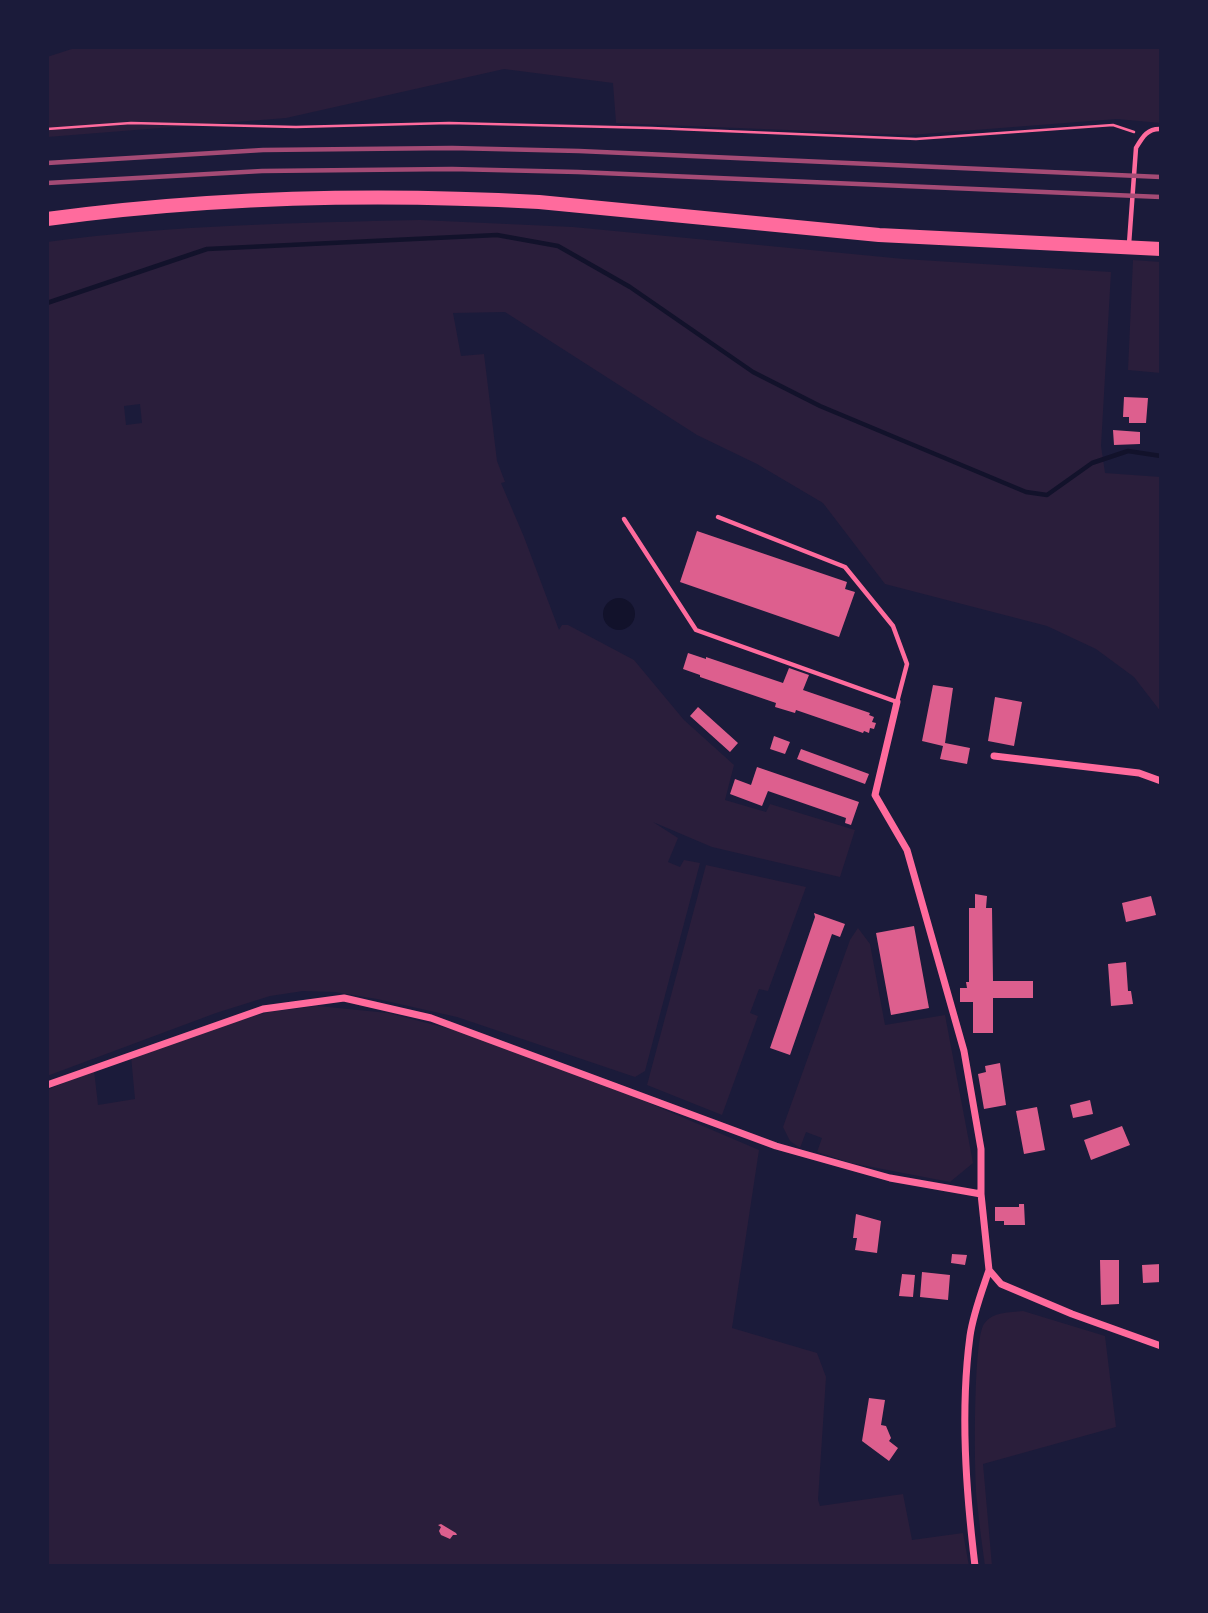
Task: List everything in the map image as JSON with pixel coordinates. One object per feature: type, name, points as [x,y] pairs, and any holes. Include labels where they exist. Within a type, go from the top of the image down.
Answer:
[{"type":"main road","points":[[47,219],[146,207],[255,201],[486,199],[879,235],[1161,249]]},
{"type":"street","points":[[897,702],[875,795],[906,850],[964,1051],[981,1149],[981,1194],[989,1270],[970,1334],[966,1406],[967,1480],[975,1566]]},
{"type":"street","points":[[994,756],[1139,773],[1161,781]]},
{"type":"street","points":[[47,1084],[263,1009],[344,998],[431,1018],[776,1146],[890,1178],[981,1194]]},
{"type":"street","points":[[989,1270],[1001,1284],[1072,1314],[1161,1346]]},
{"type":"lane","points":[[1129,248],[1136,148],[1143,135],[1156,129],[1161,130]]},
{"type":"lane","points":[[624,519],[696,630],[897,702],[907,664],[893,626],[845,566],[718,517]]},
{"type":"path","points":[[47,129],[131,123],[296,127],[449,123],[916,139],[1112,125],[1143,135]]},
{"type":"shaded area","points":[[78,47],[1161,47],[1161,123],[1117,119],[910,135],[616,123],[613,83],[504,69],[286,118],[47,137],[47,57]]},
{"type":"shaded area","points":[[420,220],[573,227],[904,259],[1111,272],[1101,446],[1105,473],[1161,477],[1161,712],[1134,677],[1096,649],[1047,626],[885,584],[823,503],[757,464],[697,435],[505,312],[453,313],[461,356],[484,354],[497,461],[505,482],[501,483],[559,630],[562,625],[568,625],[634,660],[684,720],[734,765],[725,800],[766,812],[770,804],[855,830],[840,877],[712,847],[653,822],[678,838],[668,862],[680,867],[684,860],[700,863],[645,1071],[635,1077],[457,1017],[377,999],[335,992],[303,991],[270,996],[216,1013],[47,1076],[47,242],[187,228]],"holes":[[[140,404],[142,423],[126,425],[124,406]]]},
{"type":"shaded area","points":[[1133,260],[1161,262],[1161,373],[1128,370]]},
{"type":"shaded area","points":[[619,598],[630,603],[635,614],[630,625],[619,630],[608,625],[603,614],[608,603]]},
{"type":"shaded area","points":[[706,865],[806,887],[768,991],[759,989],[750,1013],[758,1016],[722,1115],[647,1085]]},
{"type":"shaded area","points":[[858,928],[870,944],[885,1025],[945,1015],[973,1163],[950,1182],[851,1163],[817,1152],[822,1138],[806,1132],[800,1148],[790,1141],[783,1127],[850,940]]},
{"type":"shaded area","points":[[318,1006],[388,1013],[470,1034],[595,1080],[759,1150],[732,1328],[817,1353],[826,1377],[818,1500],[820,1506],[903,1494],[912,1540],[963,1533],[969,1566],[47,1566],[47,1090],[94,1070],[98,1105],[135,1099],[131,1056],[204,1030],[269,1012]]},
{"type":"shaded area","points":[[1023,1311],[1105,1336],[1116,1427],[983,1464],[992,1566],[985,1566],[975,1465],[976,1380],[980,1335],[984,1324],[992,1317]]},
{"type":"building","points":[[1124,397],[1148,398],[1146,423],[1129,423],[1129,417],[1123,417]]},
{"type":"building","points":[[1113,430],[1140,432],[1140,444],[1114,445]]},
{"type":"building","points":[[697,531],[847,582],[845,589],[855,592],[839,637],[680,582]]},
{"type":"building","points":[[688,653],[783,683],[789,668],[809,675],[803,690],[870,713],[869,715],[874,717],[872,722],[876,723],[874,729],[870,728],[869,733],[863,733],[796,710],[795,713],[775,707],[776,703],[700,677],[683,669]]},
{"type":"building","points":[[933,685],[953,688],[945,743],[970,748],[967,764],[940,759],[943,746],[922,741]]},
{"type":"building","points":[[995,697],[1022,702],[1014,746],[988,741]]},
{"type":"building","points":[[698,707],[738,743],[730,752],[690,716]]},
{"type":"building","points":[[774,736],[790,742],[785,754],[770,749]]},
{"type":"building","points":[[801,749],[869,774],[865,784],[797,759]]},
{"type":"building","points":[[757,767],[859,802],[851,825],[845,823],[846,818],[768,791],[762,806],[730,794],[735,779],[751,785]]},
{"type":"building","points":[[975,894],[987,896],[986,908],[992,908],[993,981],[1033,981],[1033,998],[993,998],[993,1033],[973,1033],[973,1002],[960,1002],[960,988],[967,988],[966,982],[969,982],[969,908],[975,908]]},
{"type":"building","points":[[1151,896],[1156,915],[1126,922],[1122,903]]},
{"type":"building","points":[[814,913],[845,924],[840,937],[832,934],[790,1055],[770,1048],[815,917]]},
{"type":"building","points":[[914,926],[929,1008],[891,1015],[876,933]]},
{"type":"building","points":[[1126,962],[1128,991],[1131,991],[1133,1004],[1111,1006],[1108,964]]},
{"type":"building","points":[[1000,1063],[1006,1105],[984,1109],[978,1074],[986,1072],[985,1066]]},
{"type":"building","points":[[1090,1100],[1093,1114],[1073,1118],[1070,1105]]},
{"type":"building","points":[[1037,1107],[1045,1150],[1024,1154],[1016,1111]]},
{"type":"building","points":[[1122,1126],[1130,1145],[1091,1160],[1084,1140]]},
{"type":"building","points":[[1019,1204],[1024,1204],[1025,1225],[1004,1225],[1004,1221],[995,1221],[995,1207],[1019,1207]]},
{"type":"building","points":[[856,1214],[881,1221],[877,1253],[855,1250],[857,1238],[853,1238]]},
{"type":"building","points":[[952,1254],[967,1255],[965,1265],[951,1263]]},
{"type":"building","points":[[1100,1260],[1119,1260],[1119,1304],[1101,1305]]},
{"type":"building","points":[[1161,1264],[1161,1282],[1143,1283],[1142,1265]]},
{"type":"building","points":[[922,1272],[950,1275],[948,1300],[920,1297]]},
{"type":"building","points":[[902,1274],[915,1275],[913,1297],[899,1296]]},
{"type":"building","points":[[869,1398],[885,1400],[881,1425],[886,1426],[891,1438],[889,1441],[898,1448],[889,1461],[862,1441]]},
{"type":"building","points":[[441,1524],[457,1535],[450,1539],[441,1535],[441,1527],[438,1525]]},
{"type":"waterway","points":[[47,303],[207,249],[497,235],[558,246],[630,287],[753,372],[820,406],[1026,492],[1047,495],[1092,463],[1128,451],[1161,456]]},
{"type":"railway","points":[[47,163],[263,150],[452,148],[579,151],[1161,177]]},
{"type":"railway","points":[[47,183],[262,171],[452,169],[1161,197]]}]
